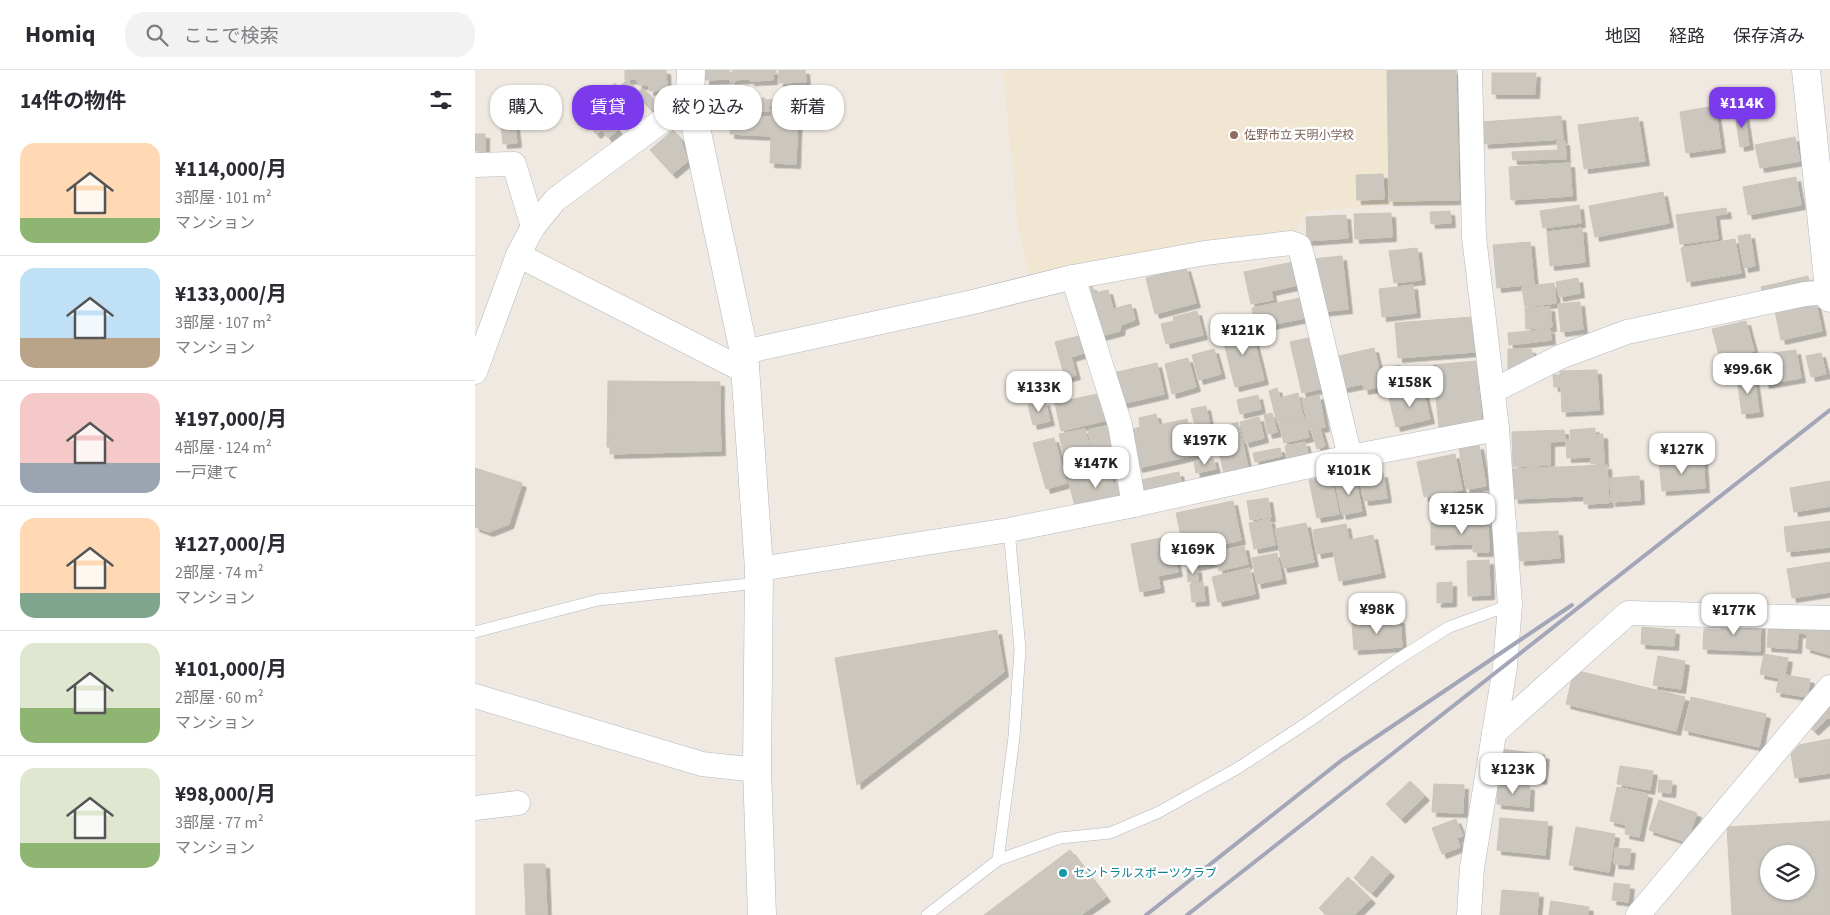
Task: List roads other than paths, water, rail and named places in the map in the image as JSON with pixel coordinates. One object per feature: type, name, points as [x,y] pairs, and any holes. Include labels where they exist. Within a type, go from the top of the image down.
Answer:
[{"type":"street","points":[[691,70],[691,85]]},
{"type":"street","points":[[1469,915],[1472,868],[1505,667],[1510,605],[1497,429],[1474,237],[1470,70]]},
{"type":"street","points":[[1493,391],[1560,357],[1627,332],[1805,294],[1830,294],[1806,70]]},
{"type":"street","points":[[475,372],[518,255],[533,226],[555,200],[654,127]]},
{"type":"street","points":[[697,130],[744,362],[759,576],[757,770],[762,915]]},
{"type":"street","points":[[475,165],[514,164],[533,226]]},
{"type":"street","points":[[518,255],[744,362],[1073,277],[1205,253],[1291,243],[1299,246],[1350,457]]},
{"type":"street","points":[[1073,277],[1120,425],[1135,505]]},
{"type":"street","points":[[759,576],[1135,505],[1350,457],[1497,429]]},
{"type":"street","points":[[1493,733],[1628,613],[1830,618]]},
{"type":"street","points":[[1638,915],[1830,686]]},
{"type":"street","points":[[475,696],[701,764],[757,770]]},
{"type":"street","points":[[475,808],[518,803]]},
{"type":"lane","points":[[999,860],[1014,737],[1020,650],[1009,530]]},
{"type":"lane","points":[[475,632],[599,600],[759,576]]},
{"type":"lane","points":[[927,915],[999,860],[1060,838],[1111,834],[1159,812],[1238,768],[1395,661],[1449,627],[1510,605]]},
{"type":"railway","points":[[1187,915],[1830,410]]},
{"type":"railway","points":[[1146,915],[1342,760],[1572,605]]},
{"type":"place","name":"佐野市立 天明小学校","points":[[1234,135]]},
{"type":"place","name":"セントラルスポーツクラブ","points":[[1063,873]]}]
